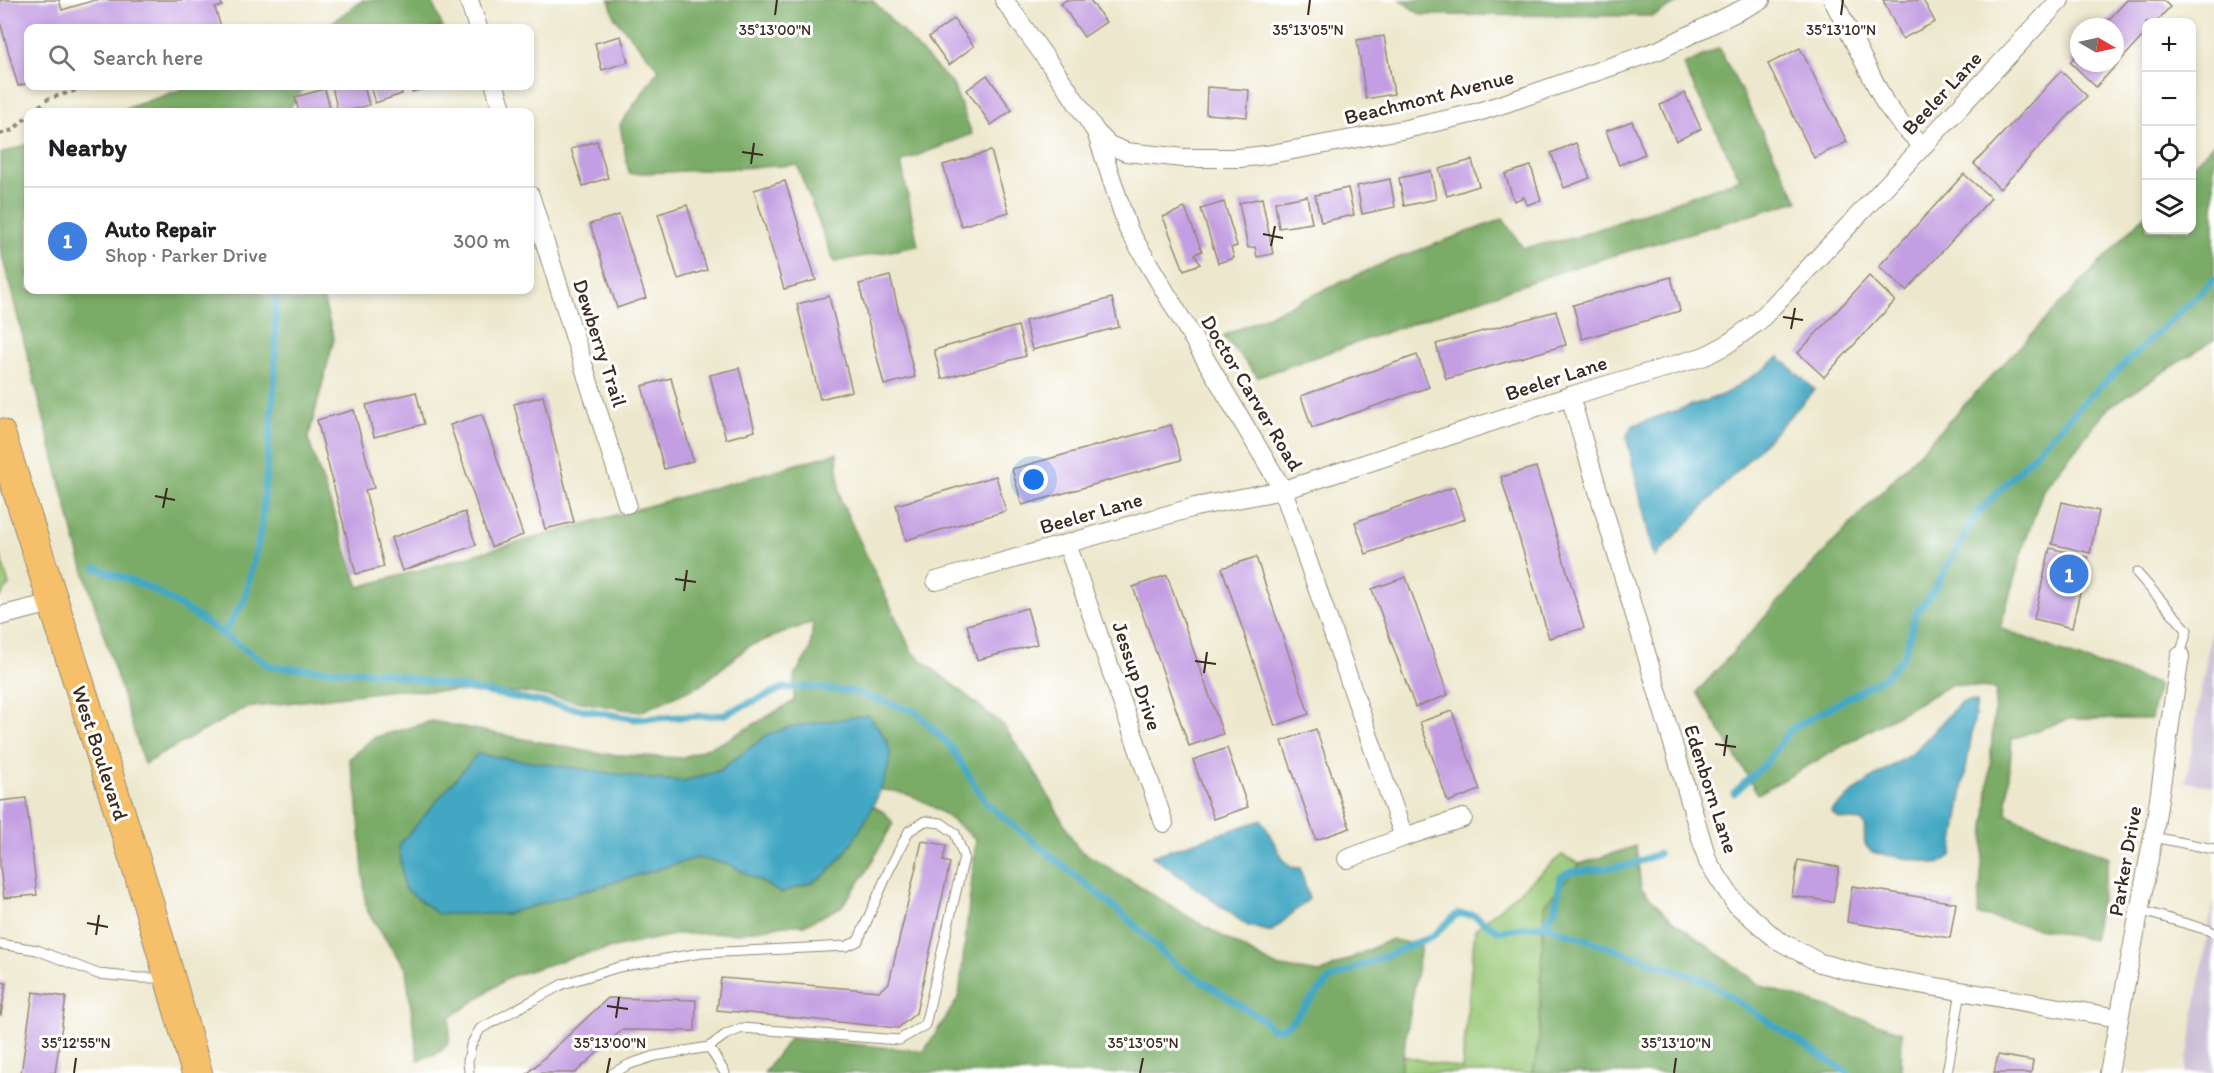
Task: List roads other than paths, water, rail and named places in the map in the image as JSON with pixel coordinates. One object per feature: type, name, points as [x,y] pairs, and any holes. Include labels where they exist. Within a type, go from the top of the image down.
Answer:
[{"type":"main road","name":"West Boulevard","points":[[0,434],[145,892],[197,1073]]},
{"type":"street","points":[[469,0],[477,24]]},
{"type":"street","name":"Doctor Carver Road","points":[[1004,0],[1096,132],[1128,229],[1283,490],[1404,837]]},
{"type":"street","name":"Beachmont Avenue","points":[[1096,132],[1109,144],[1126,152],[1184,158],[1217,158],[1266,155],[1406,129],[1498,106],[1659,50],[1761,0]]},
{"type":"street","points":[[1833,0],[1885,103],[1923,147]]},
{"type":"street","name":"Beeler Lane","points":[[936,581],[1195,507],[1283,490],[1570,396],[1705,356],[1726,345],[1759,321],[2060,0]]},
{"type":"street","points":[[496,90],[502,108]]},
{"type":"street","name":"Dewberry Trail","points":[[534,208],[627,504]]},
{"type":"street","name":"Edenborn Lane","points":[[1570,396],[1708,862],[1735,903],[1776,939],[1820,963],[1866,975],[2119,1018]]},
{"type":"street","name":"Jessup Drive","points":[[1067,544],[1164,823]]},
{"type":"street","points":[[0,616],[52,603]]},
{"type":"street","name":"Parker Drive","points":[[2109,1073],[2153,837],[2180,656]]},
{"type":"street","points":[[1347,859],[1463,818]]},
{"type":"lane","points":[[2138,573],[2187,630],[2180,656]]},
{"type":"lane","points":[[470,1073],[468,1061],[471,1045],[480,1029],[563,984],[619,967],[701,953],[847,946],[858,941],[909,831],[925,821],[941,823],[955,833],[964,857],[925,1025],[898,1040],[742,1028],[725,1035],[709,1047],[655,1056],[613,1073]]},
{"type":"lane","points":[[2153,837],[2214,849]]},
{"type":"lane","points":[[2139,910],[2214,933]]},
{"type":"lane","points":[[0,944],[37,950],[98,974],[169,978]]},
{"type":"lane","points":[[1947,1073],[1961,991]]},
{"type":"lane","points":[[709,1047],[725,1073]]},
{"type":"water","points":[[1779,357],[1815,390],[1654,558],[1627,439],[1628,432],[1634,425],[1725,394]]},
{"type":"water","points":[[1977,702],[1952,855],[1939,864],[1871,851],[1865,842],[1865,826],[1861,821],[1840,818],[1831,811],[1869,780],[1913,753],[1960,703]]},
{"type":"water","points":[[868,715],[888,744],[890,755],[883,785],[864,822],[841,857],[820,878],[806,885],[781,893],[729,864],[696,858],[506,914],[438,914],[404,888],[399,845],[477,754],[650,779],[684,781],[719,771],[767,735],[790,727]]},
{"type":"water","points":[[1262,820],[1283,859],[1290,867],[1300,868],[1309,899],[1271,932],[1248,926],[1152,856]]},
{"type":"waterway","points":[[1734,793],[1766,763],[1790,730],[1885,677],[1904,656],[1916,613],[1931,595],[1976,515],[2088,398],[2214,280]]},
{"type":"waterway","points":[[223,634],[244,601],[261,530],[275,378],[276,294]]},
{"type":"waterway","points":[[96,568],[148,587],[187,610],[271,667],[382,673],[635,719],[723,715],[783,688],[809,687],[854,692],[916,712],[952,748],[986,803],[1124,915],[1173,963],[1265,1021],[1271,1029],[1283,1028],[1292,1021],[1330,979],[1433,936],[1457,914],[1473,915],[1499,931],[1544,925],[1704,980],[1848,1073]]},
{"type":"waterway","points":[[1544,925],[1555,909],[1561,877],[1571,872],[1627,866],[1658,854]]},
{"type":"place","name":"Auto Repair","points":[[2069,574]]}]
